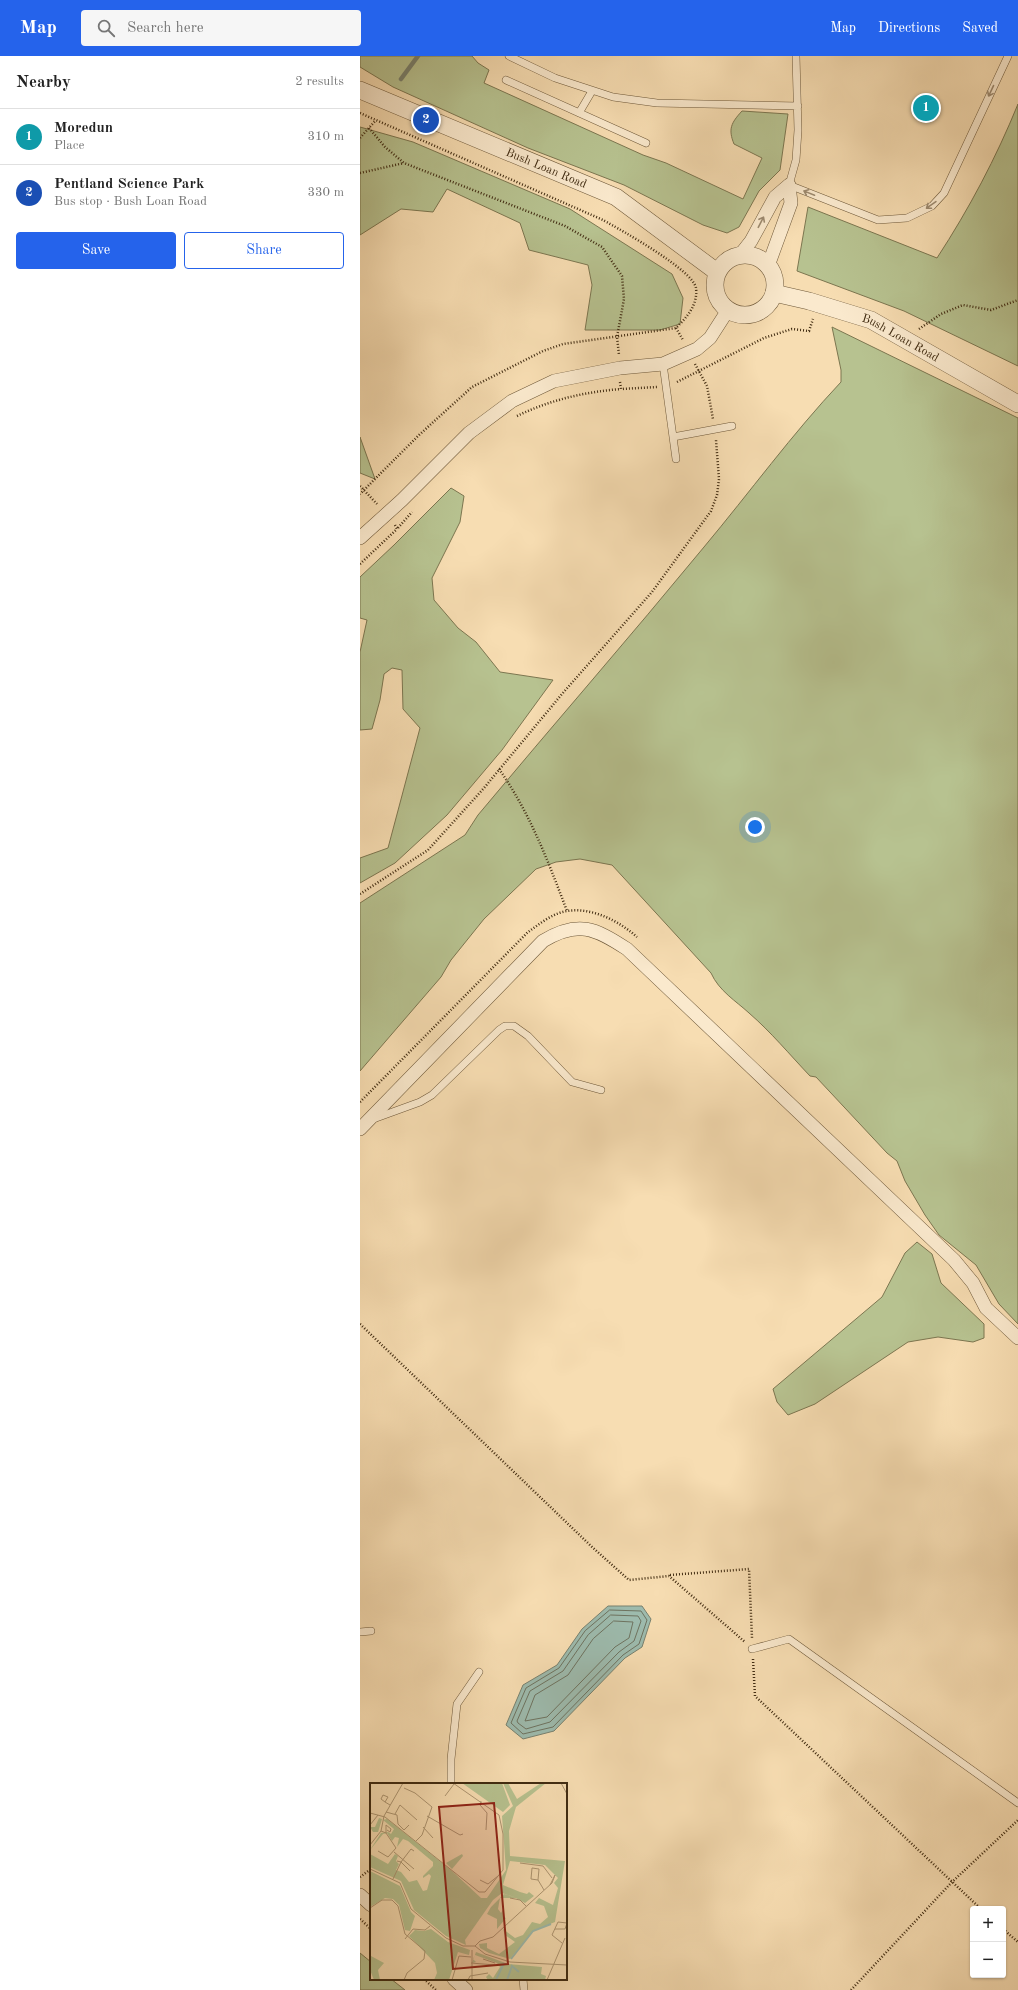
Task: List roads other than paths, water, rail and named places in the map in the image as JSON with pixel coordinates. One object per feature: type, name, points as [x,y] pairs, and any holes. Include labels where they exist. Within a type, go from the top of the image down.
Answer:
[{"type":"street","name":"Bush Loan Road","points":[[360,90],[616,197],[717,272]]},
{"type":"street","points":[[740,255],[756,257],[768,266],[773,274],[775,283],[774,293],[769,303],[761,311],[750,315],[738,315],[728,310],[720,303],[715,293],[714,282],[717,272],[727,261],[740,255],[751,241],[775,197],[789,185]]},
{"type":"street","points":[[768,266],[791,203],[789,185]]},
{"type":"street","name":"Bush Loan Road","points":[[774,293],[818,304],[871,320],[1018,404]]},
{"type":"street","points":[[360,538],[387,514],[469,433],[512,401],[554,381],[620,368],[663,364],[697,349],[710,338],[728,310]]},
{"type":"street","points":[[364,1125],[543,941],[557,932],[579,928],[602,933],[627,949],[954,1260],[973,1283],[986,1308],[1018,1338]]},
{"type":"street","points":[[360,1896],[370,1904]]},
{"type":"street","points":[[455,1980],[466,1990]]},
{"type":"lane","points":[[509,56],[555,78],[613,97],[657,103],[798,106]]},
{"type":"lane","points":[[796,56],[798,130],[796,160],[789,185],[878,220],[907,218],[932,206],[944,193],[1008,56]]},
{"type":"lane","points":[[506,80],[646,143]]},
{"type":"lane","points":[[579,113],[592,91]]},
{"type":"lane","points":[[663,364],[676,459]]},
{"type":"lane","points":[[673,437],[732,426]]},
{"type":"lane","points":[[364,1125],[420,1102],[432,1095],[505,1026],[514,1026],[528,1036],[572,1082],[601,1090]]},
{"type":"lane","points":[[360,1632],[371,1631]]},
{"type":"lane","points":[[752,1649],[789,1639],[1018,1803]]},
{"type":"lane","points":[[451,1783],[451,1759],[457,1704],[479,1672]]},
{"type":"lane","points":[[523,1980],[524,1990]]},
{"type":"water","points":[[608,1606],[642,1606],[651,1619],[642,1647],[625,1658],[554,1731],[523,1739],[506,1725],[523,1685],[557,1665],[582,1629]]},
{"type":"waterway","points":[[401,79],[418,56]]},
{"type":"place","name":"Moredun","points":[[926,108]]},
{"type":"place","name":"Pentland Science Park","points":[[426,120]]}]
